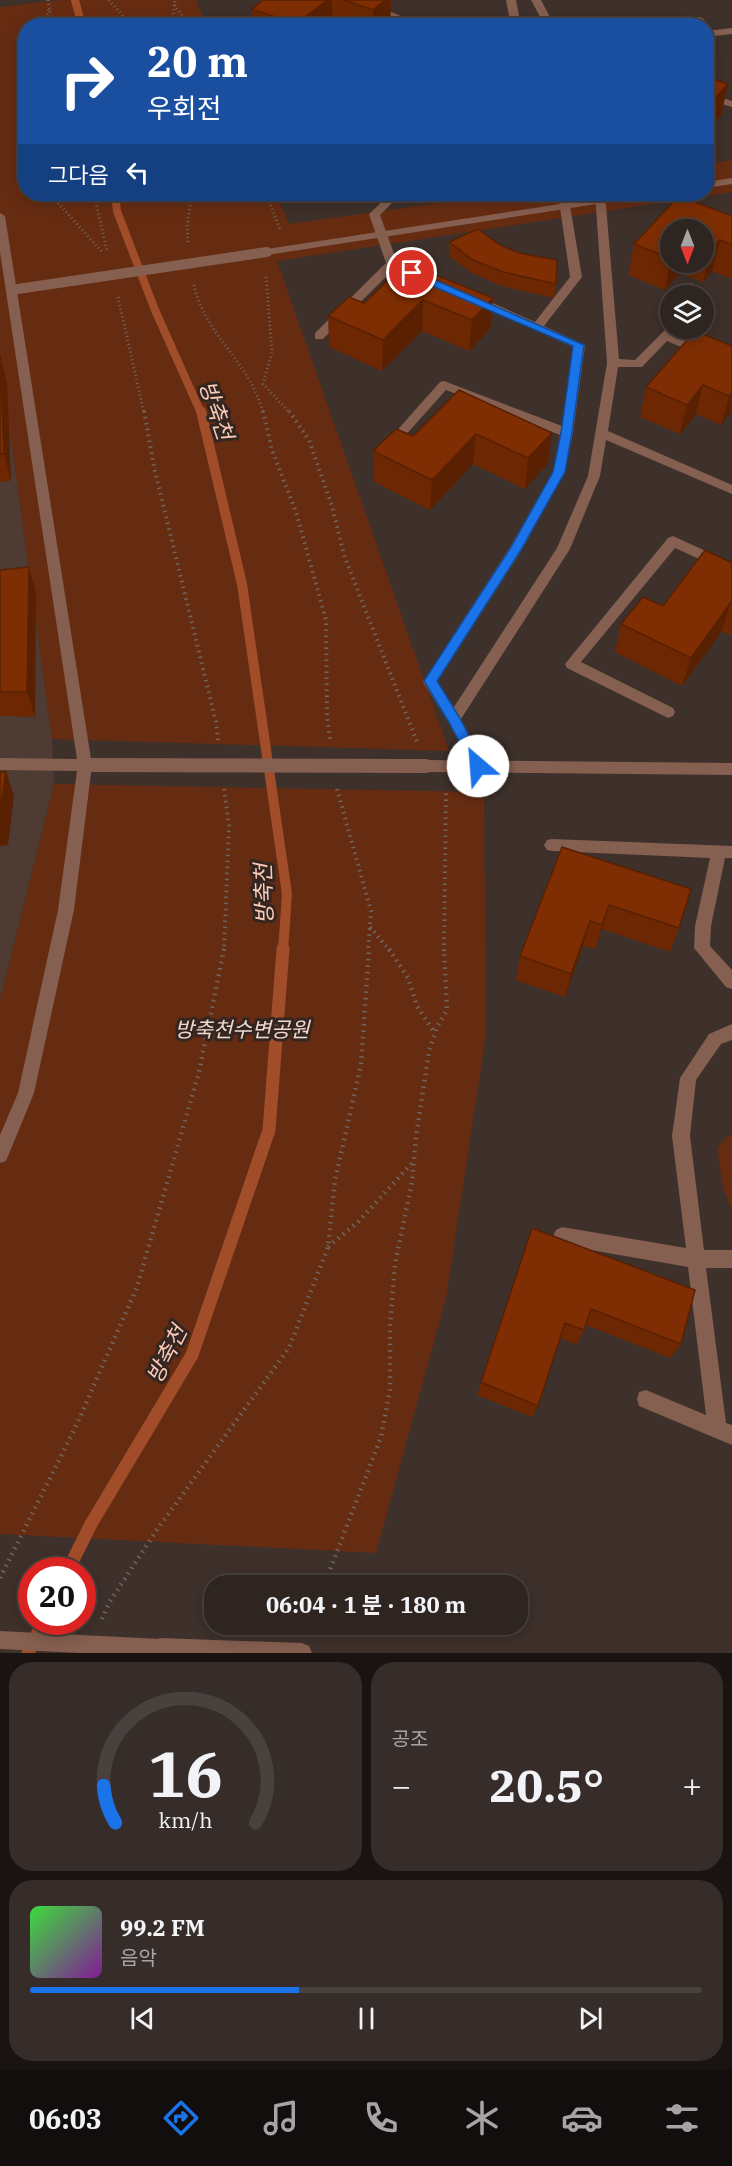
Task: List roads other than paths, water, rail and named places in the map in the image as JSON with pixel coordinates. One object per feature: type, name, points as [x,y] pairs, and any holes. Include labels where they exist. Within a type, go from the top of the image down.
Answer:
[{"type":"street","points":[[355,0],[400,18]]},
{"type":"street","points":[[511,0],[514,18]]},
{"type":"street","points":[[536,0],[546,18]]},
{"type":"street","points":[[714,33],[732,30]]},
{"type":"street","points":[[714,98],[732,104]]},
{"type":"street","points":[[714,183],[732,181]]},
{"type":"street","points":[[388,201],[374,214],[392,264],[433,282]]},
{"type":"street","points":[[6,291],[383,234],[555,201]]},
{"type":"street","points":[[537,327],[576,277],[565,201]]},
{"type":"street","points":[[454,718],[563,549],[594,476],[603,434],[613,363],[601,201]]},
{"type":"street","points":[[0,216],[6,291],[86,765],[66,910],[31,1071],[26,1093],[0,1155]]},
{"type":"street","points":[[319,336],[392,264]]},
{"type":"street","points":[[464,296],[579,345],[567,433],[559,472],[515,550],[430,681],[454,718],[478,766]]},
{"type":"street","points":[[613,363],[638,364],[663,339]]},
{"type":"street","points":[[683,339],[732,365]]},
{"type":"street","points":[[381,454],[444,385],[567,433]]},
{"type":"street","points":[[603,434],[732,490]]},
{"type":"street","points":[[668,712],[572,664],[673,541],[732,569]]},
{"type":"street","points":[[0,764],[732,769]]},
{"type":"street","points":[[552,845],[725,852],[703,926],[702,948],[732,982]]},
{"type":"street","points":[[724,1432],[696,1259],[681,1136],[688,1078],[715,1039],[732,1032]]},
{"type":"street","points":[[562,1236],[696,1259],[732,1259]]},
{"type":"street","points":[[646,1399],[724,1432]]},
{"type":"street","points":[[0,1640],[302,1653]]},
{"type":"waterway","name":"방축천","points":[[75,0],[80,18]]},
{"type":"waterway","name":"방축천","points":[[116,201],[117,211],[155,310],[201,413]]},
{"type":"waterway","name":"방축천","points":[[201,411],[242,584],[287,894],[283,951]]},
{"type":"waterway","name":"방축천","points":[[74,1557],[91,1524],[192,1355],[269,1130],[283,949]]},
{"type":"waterway","name":"방축천","points":[[28,1653],[37,1635]]},
{"type":"park label","name":"방축천수변공원","points":[[242,1029]]}]
